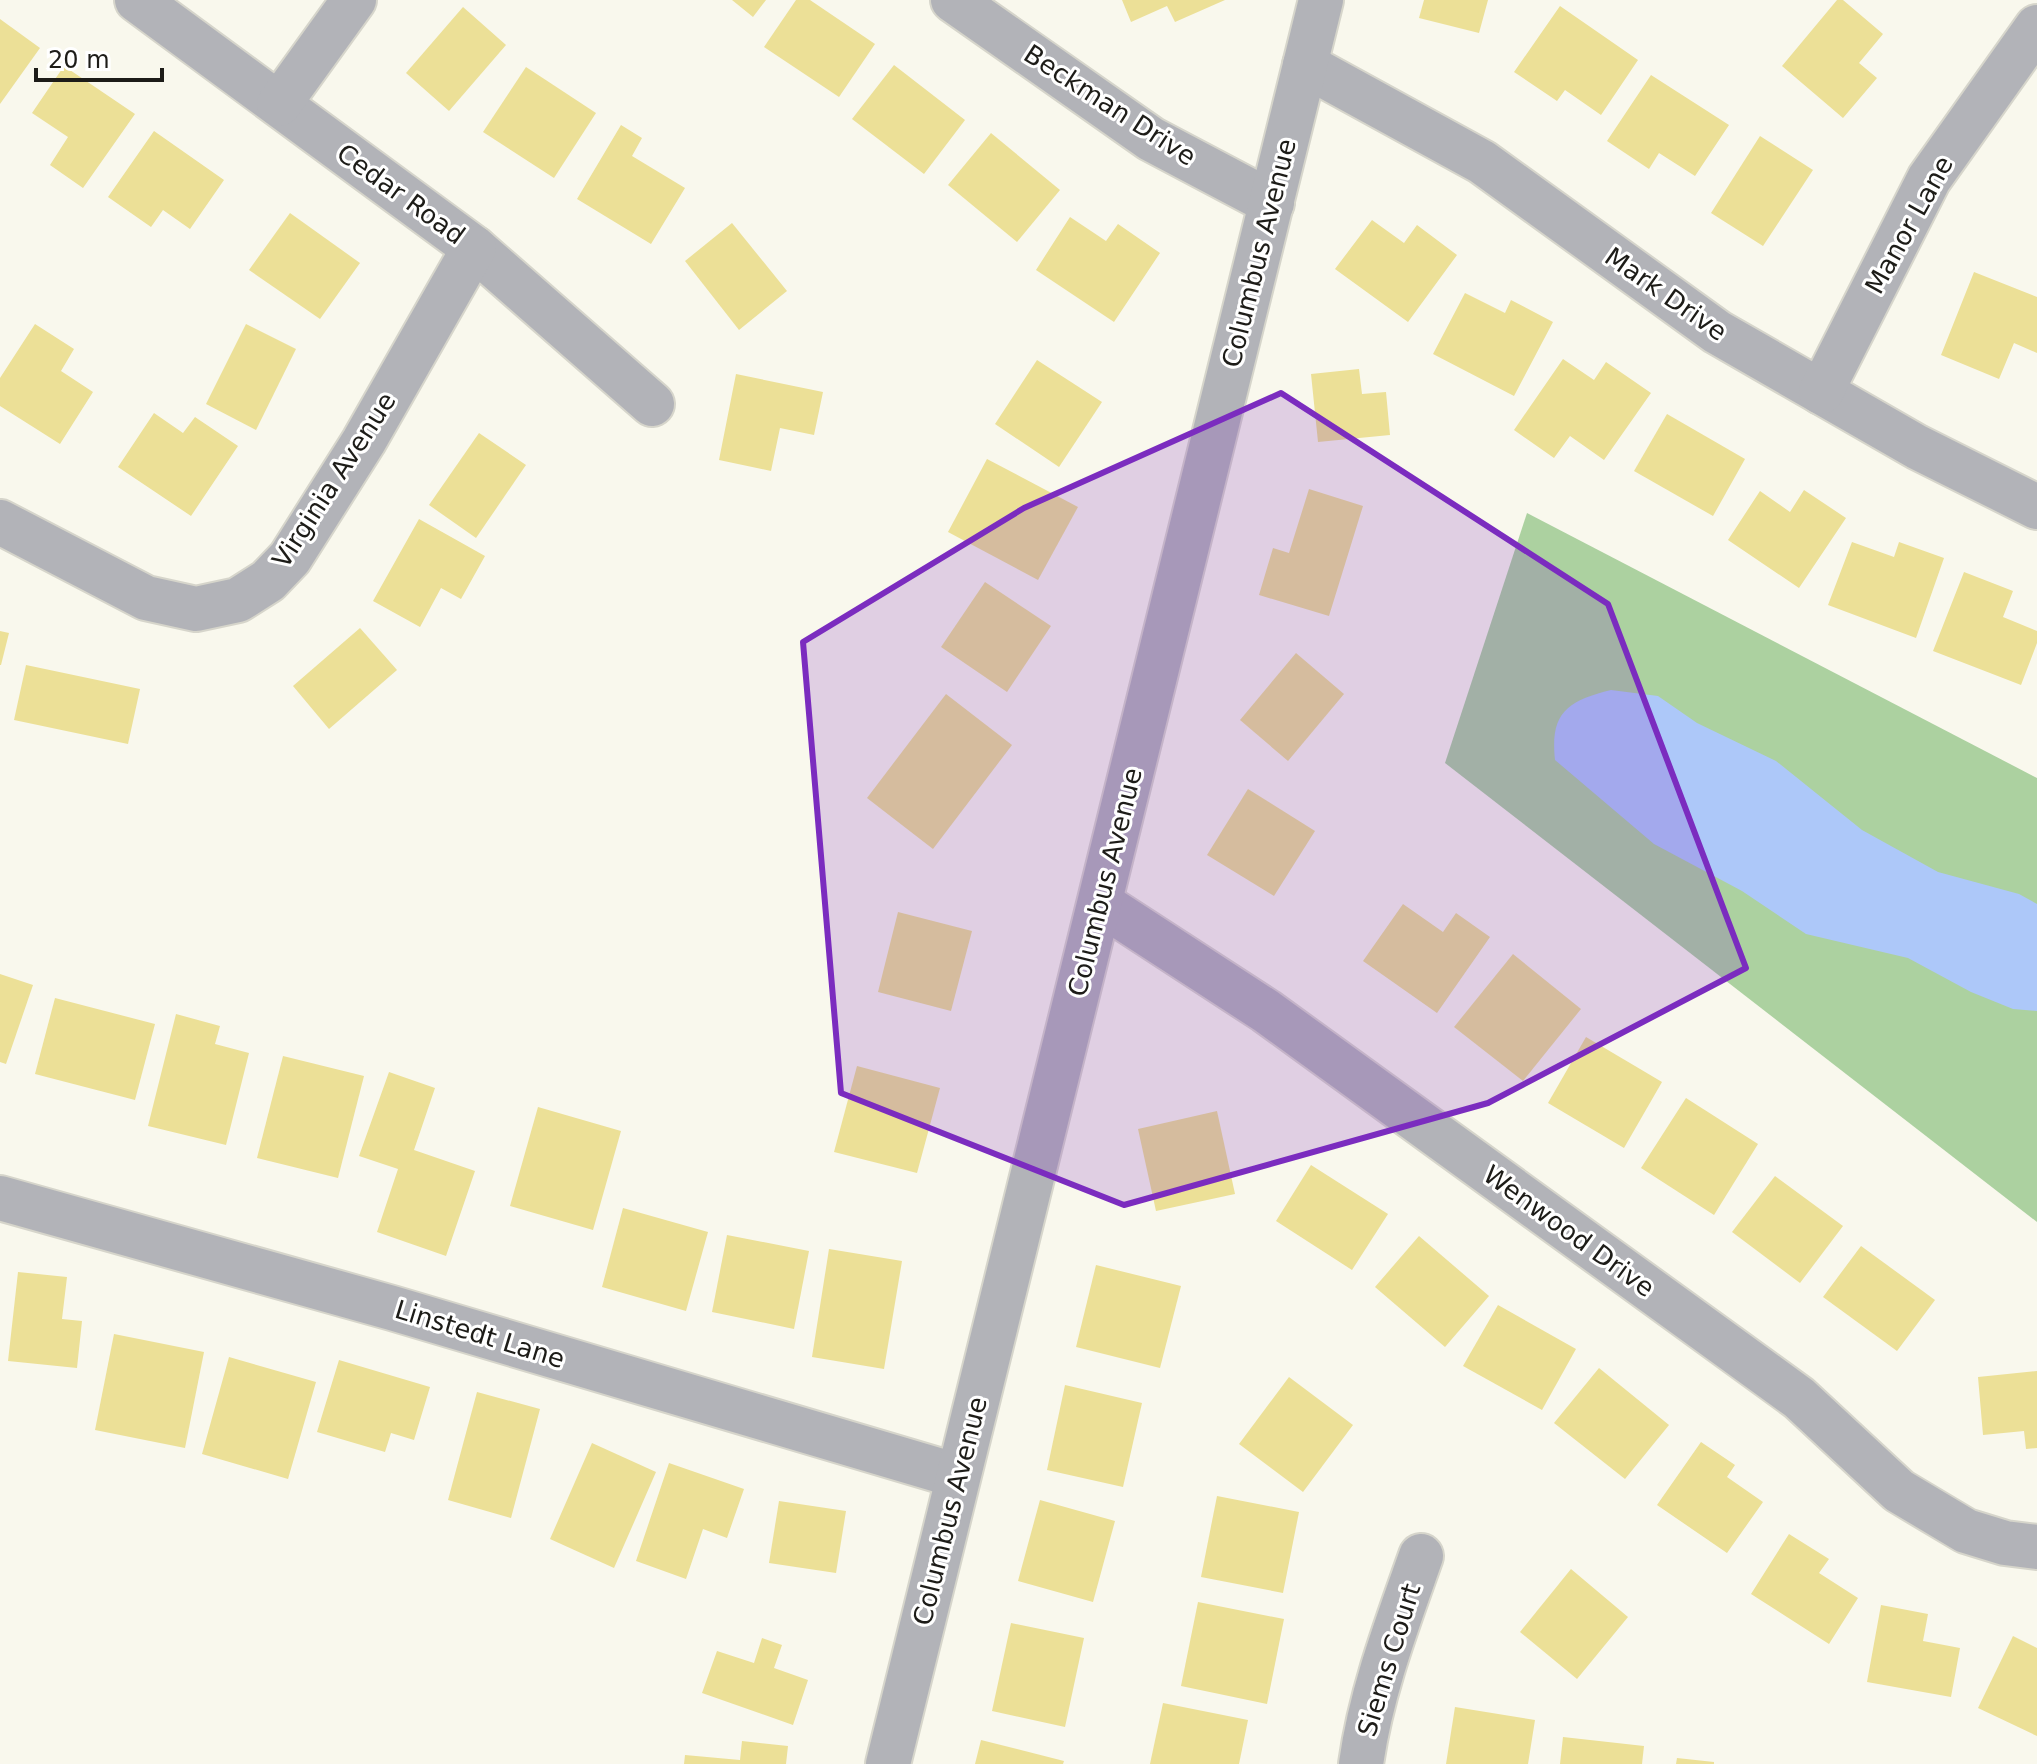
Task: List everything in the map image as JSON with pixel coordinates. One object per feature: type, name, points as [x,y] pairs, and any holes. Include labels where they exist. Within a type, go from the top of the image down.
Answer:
[{"type":"street","name":"Cedar Road","points":[[137,0],[474,248],[652,404]]},
{"type":"street","points":[[279,104],[354,0]]},
{"type":"street","name":"Beckman Drive","points":[[953,0],[1151,139],[1272,203]]},
{"type":"street","name":"Columbus Avenue","points":[[888,1764],[1321,0]]},
{"type":"street","name":"Manor Lane","points":[[1821,392],[1929,179],[2037,27]]},
{"type":"street","name":"Mark Drive","points":[[1305,65],[1482,162],[1717,332],[1917,447],[2037,507]]},
{"type":"street","name":"Virginia Avenue","points":[[0,522],[146,598],[196,609],[238,600],[268,581],[290,558],[364,441],[474,248]]},
{"type":"street","name":"Wenwood Drive","points":[[1100,903],[1266,1011],[1799,1398],[1899,1491],[1966,1531],[2005,1543],[2037,1547]]},
{"type":"street","name":"Linstedt Lane","points":[[0,1198],[392,1308],[958,1476]]},
{"type":"street","name":"Siems Court","points":[[1361,1764],[1364,1738],[1388,1649],[1421,1556]]},
{"type":"highlighted area","points":[[1281,393],[1608,604],[1746,968],[1488,1103],[1124,1205],[841,1093],[803,642],[1024,508]]},
{"type":"green space","points":[[1527,513],[2037,778],[2037,1222],[1445,763]]},
{"type":"water","points":[[1611,690],[1658,696],[1697,723],[1776,761],[1862,830],[1938,872],[2019,894],[2037,904],[2037,1011],[2013,1009],[1971,992],[1908,958],[1806,934],[1742,891],[1654,844],[1555,760],[1555,731],[1565,712],[1583,699]]},
{"type":"building","points":[[732,0],[766,0],[753,17]]},
{"type":"building","points":[[796,0],[810,0],[875,44],[839,97],[764,47]]},
{"type":"building","points":[[1122,0],[1225,0],[1175,22],[1167,6],[1131,22]]},
{"type":"building","points":[[1424,0],[1488,0],[1479,33],[1419,18]]},
{"type":"building","points":[[1837,0],[1843,0],[1883,34],[1859,63],[1877,78],[1843,118],[1782,66]]},
{"type":"building","points":[[1560,6],[1638,60],[1601,115],[1565,90],[1557,101],[1514,72]]},
{"type":"building","points":[[463,7],[506,45],[449,111],[406,73]]},
{"type":"building","points":[[0,19],[40,48],[0,104]]},
{"type":"building","points":[[894,65],[965,120],[924,174],[852,119]]},
{"type":"building","points":[[64,66],[135,114],[83,188],[50,165],[68,137],[32,113]]},
{"type":"building","points":[[526,67],[596,113],[554,178],[483,132]]},
{"type":"building","points":[[1651,75],[1729,125],[1695,176],[1659,153],[1649,169],[1607,141]]},
{"type":"building","points":[[621,125],[642,138],[632,156],[685,188],[651,244],[577,199]]},
{"type":"building","points":[[154,131],[224,180],[190,229],[163,210],[151,227],[108,197]]},
{"type":"building","points":[[991,133],[1060,190],[1017,242],[948,185]]},
{"type":"building","points":[[1760,136],[1813,170],[1763,246],[1711,213]]},
{"type":"building","points":[[290,213],[360,263],[320,319],[249,270]]},
{"type":"building","points":[[1070,217],[1106,241],[1118,224],[1160,253],[1114,322],[1036,270]]},
{"type":"building","points":[[1372,220],[1404,243],[1417,225],[1457,255],[1408,322],[1335,269]]},
{"type":"building","points":[[732,223],[787,291],[739,330],[685,261]]},
{"type":"building","points":[[1974,272],[2037,297],[2037,353],[2014,343],[1999,379],[1941,355]]},
{"type":"building","points":[[1465,293],[1505,313],[1511,300],[1553,322],[1514,396],[1433,354]]},
{"type":"building","points":[[35,324],[74,349],[61,371],[93,392],[60,444],[0,406],[0,378]]},
{"type":"building","points":[[246,324],[296,349],[256,430],[206,404]]},
{"type":"building","points":[[1563,359],[1594,380],[1606,362],[1651,393],[1604,460],[1570,436],[1554,458],[1514,430]]},
{"type":"building","points":[[1037,360],[1102,402],[1059,467],[995,424]]},
{"type":"building","points":[[1359,369],[1362,394],[1386,392],[1390,435],[1318,442],[1311,374]]},
{"type":"building","points":[[736,374],[823,392],[814,435],[780,428],[771,471],[719,460]]},
{"type":"building","points":[[154,413],[183,433],[195,417],[238,446],[191,516],[118,467]]},
{"type":"building","points":[[1667,414],[1745,459],[1713,516],[1634,471]]},
{"type":"building","points":[[479,433],[526,465],[476,538],[429,505]]},
{"type":"building","points":[[987,459],[1078,507],[1038,580],[948,532]]},
{"type":"building","points":[[1309,489],[1363,506],[1329,616],[1259,595],[1273,548],[1289,553]]},
{"type":"building","points":[[1804,490],[1846,518],[1799,588],[1728,540],[1760,491],[1790,512]]},
{"type":"building","points":[[419,519],[485,556],[461,599],[441,588],[420,627],[373,601]]},
{"type":"building","points":[[1852,542],[1894,557],[1899,542],[1944,558],[1916,638],[1828,605]]},
{"type":"building","points":[[1964,572],[2013,591],[2003,617],[2037,631],[2037,643],[2021,685],[1933,651]]},
{"type":"building","points":[[985,582],[1051,626],[1007,692],[941,647]]},
{"type":"building","points":[[360,628],[397,670],[329,729],[293,686]]},
{"type":"building","points":[[0,631],[9,633],[1,665],[0,665]]},
{"type":"building","points":[[1296,653],[1344,694],[1288,761],[1240,720]]},
{"type":"building","points":[[26,665],[140,689],[128,744],[14,720]]},
{"type":"building","points":[[946,694],[1012,745],[933,849],[867,798]]},
{"type":"building","points":[[1248,789],[1315,831],[1274,896],[1207,855]]},
{"type":"building","points":[[1403,904],[1443,932],[1456,913],[1490,937],[1437,1013],[1363,961]]},
{"type":"building","points":[[898,912],[972,931],[951,1011],[878,992]]},
{"type":"building","points":[[1513,954],[1581,1009],[1523,1081],[1454,1027]]},
{"type":"building","points":[[0,974],[33,985],[6,1064],[0,1062]]},
{"type":"building","points":[[55,998],[155,1024],[135,1100],[35,1074]]},
{"type":"building","points":[[176,1014],[220,1026],[215,1044],[249,1053],[226,1145],[148,1126]]},
{"type":"building","points":[[1586,1037],[1662,1082],[1624,1148],[1548,1103]]},
{"type":"building","points":[[283,1056],[364,1076],[338,1178],[257,1158]]},
{"type":"building","points":[[857,1066],[940,1088],[917,1173],[834,1152]]},
{"type":"building","points":[[389,1072],[435,1088],[414,1150],[475,1171],[446,1256],[377,1232],[398,1169],[359,1156]]},
{"type":"building","points":[[1686,1098],[1758,1144],[1714,1215],[1641,1168]]},
{"type":"building","points":[[538,1107],[621,1131],[593,1230],[510,1206]]},
{"type":"building","points":[[1217,1111],[1235,1194],[1156,1211],[1138,1129]]},
{"type":"building","points":[[1311,1165],[1388,1214],[1352,1270],[1276,1221]]},
{"type":"building","points":[[1775,1176],[1843,1226],[1800,1283],[1732,1232]]},
{"type":"building","points":[[623,1208],[708,1232],[686,1311],[602,1287]]},
{"type":"building","points":[[727,1235],[809,1251],[794,1329],[712,1312]]},
{"type":"building","points":[[1419,1236],[1489,1296],[1445,1347],[1375,1287]]},
{"type":"building","points":[[1861,1246],[1935,1300],[1897,1351],[1823,1297]]},
{"type":"building","points":[[829,1249],[902,1261],[884,1369],[812,1357]]},
{"type":"building","points":[[1096,1265],[1181,1286],[1160,1368],[1076,1347]]},
{"type":"building","points":[[18,1272],[67,1277],[62,1319],[82,1321],[77,1368],[8,1361]]},
{"type":"building","points":[[1498,1305],[1576,1349],[1542,1410],[1463,1366]]},
{"type":"building","points":[[114,1334],[204,1352],[185,1448],[95,1430]]},
{"type":"building","points":[[229,1357],[316,1382],[288,1479],[202,1454]]},
{"type":"building","points":[[339,1360],[430,1387],[414,1440],[391,1433],[385,1452],[317,1432]]},
{"type":"building","points":[[1599,1368],[1669,1425],[1625,1479],[1554,1423]]},
{"type":"building","points":[[2037,1371],[2037,1448],[2026,1449],[2024,1431],[1983,1435],[1978,1377]]},
{"type":"building","points":[[1289,1377],[1353,1425],[1303,1492],[1239,1444]]},
{"type":"building","points":[[1065,1385],[1142,1403],[1123,1487],[1047,1470]]},
{"type":"building","points":[[477,1392],[540,1409],[511,1518],[448,1500]]},
{"type":"building","points":[[1701,1442],[1735,1465],[1727,1477],[1763,1502],[1727,1553],[1657,1505]]},
{"type":"building","points":[[592,1443],[656,1472],[614,1568],[550,1539]]},
{"type":"building","points":[[669,1463],[744,1489],[727,1538],[703,1529],[686,1579],[636,1561]]},
{"type":"building","points":[[1217,1496],[1299,1512],[1283,1593],[1201,1577]]},
{"type":"building","points":[[1040,1500],[1115,1521],[1093,1602],[1018,1581]]},
{"type":"building","points":[[779,1501],[846,1511],[836,1573],[769,1563]]},
{"type":"building","points":[[1789,1534],[1829,1559],[1819,1573],[1858,1598],[1829,1644],[1751,1594]]},
{"type":"building","points":[[1571,1569],[1628,1617],[1577,1679],[1520,1632]]},
{"type":"building","points":[[1198,1602],[1284,1619],[1267,1704],[1181,1686]]},
{"type":"building","points":[[1881,1605],[1928,1614],[1923,1641],[1960,1648],[1951,1697],[1867,1682]]},
{"type":"building","points":[[1011,1623],[1084,1638],[1065,1727],[992,1711]]},
{"type":"building","points":[[2013,1636],[2037,1648],[2037,1736],[1978,1708]]},
{"type":"building","points":[[762,1638],[782,1645],[774,1668],[808,1680],[793,1725],[702,1693],[717,1651],[754,1663]]},
{"type":"building","points":[[1163,1703],[1248,1720],[1239,1764],[1150,1764]]},
{"type":"building","points":[[1455,1707],[1535,1720],[1528,1764],[1446,1764]]},
{"type":"building","points":[[1563,1737],[1644,1746],[1642,1764],[1560,1764]]},
{"type":"building","points":[[981,1740],[1064,1761],[1063,1764],[975,1764]]},
{"type":"building","points":[[742,1741],[788,1746],[786,1764],[684,1764],[685,1755],[740,1760]]},
{"type":"building","points":[[1677,1758],[1714,1762],[1714,1764],[1676,1764]]}]
